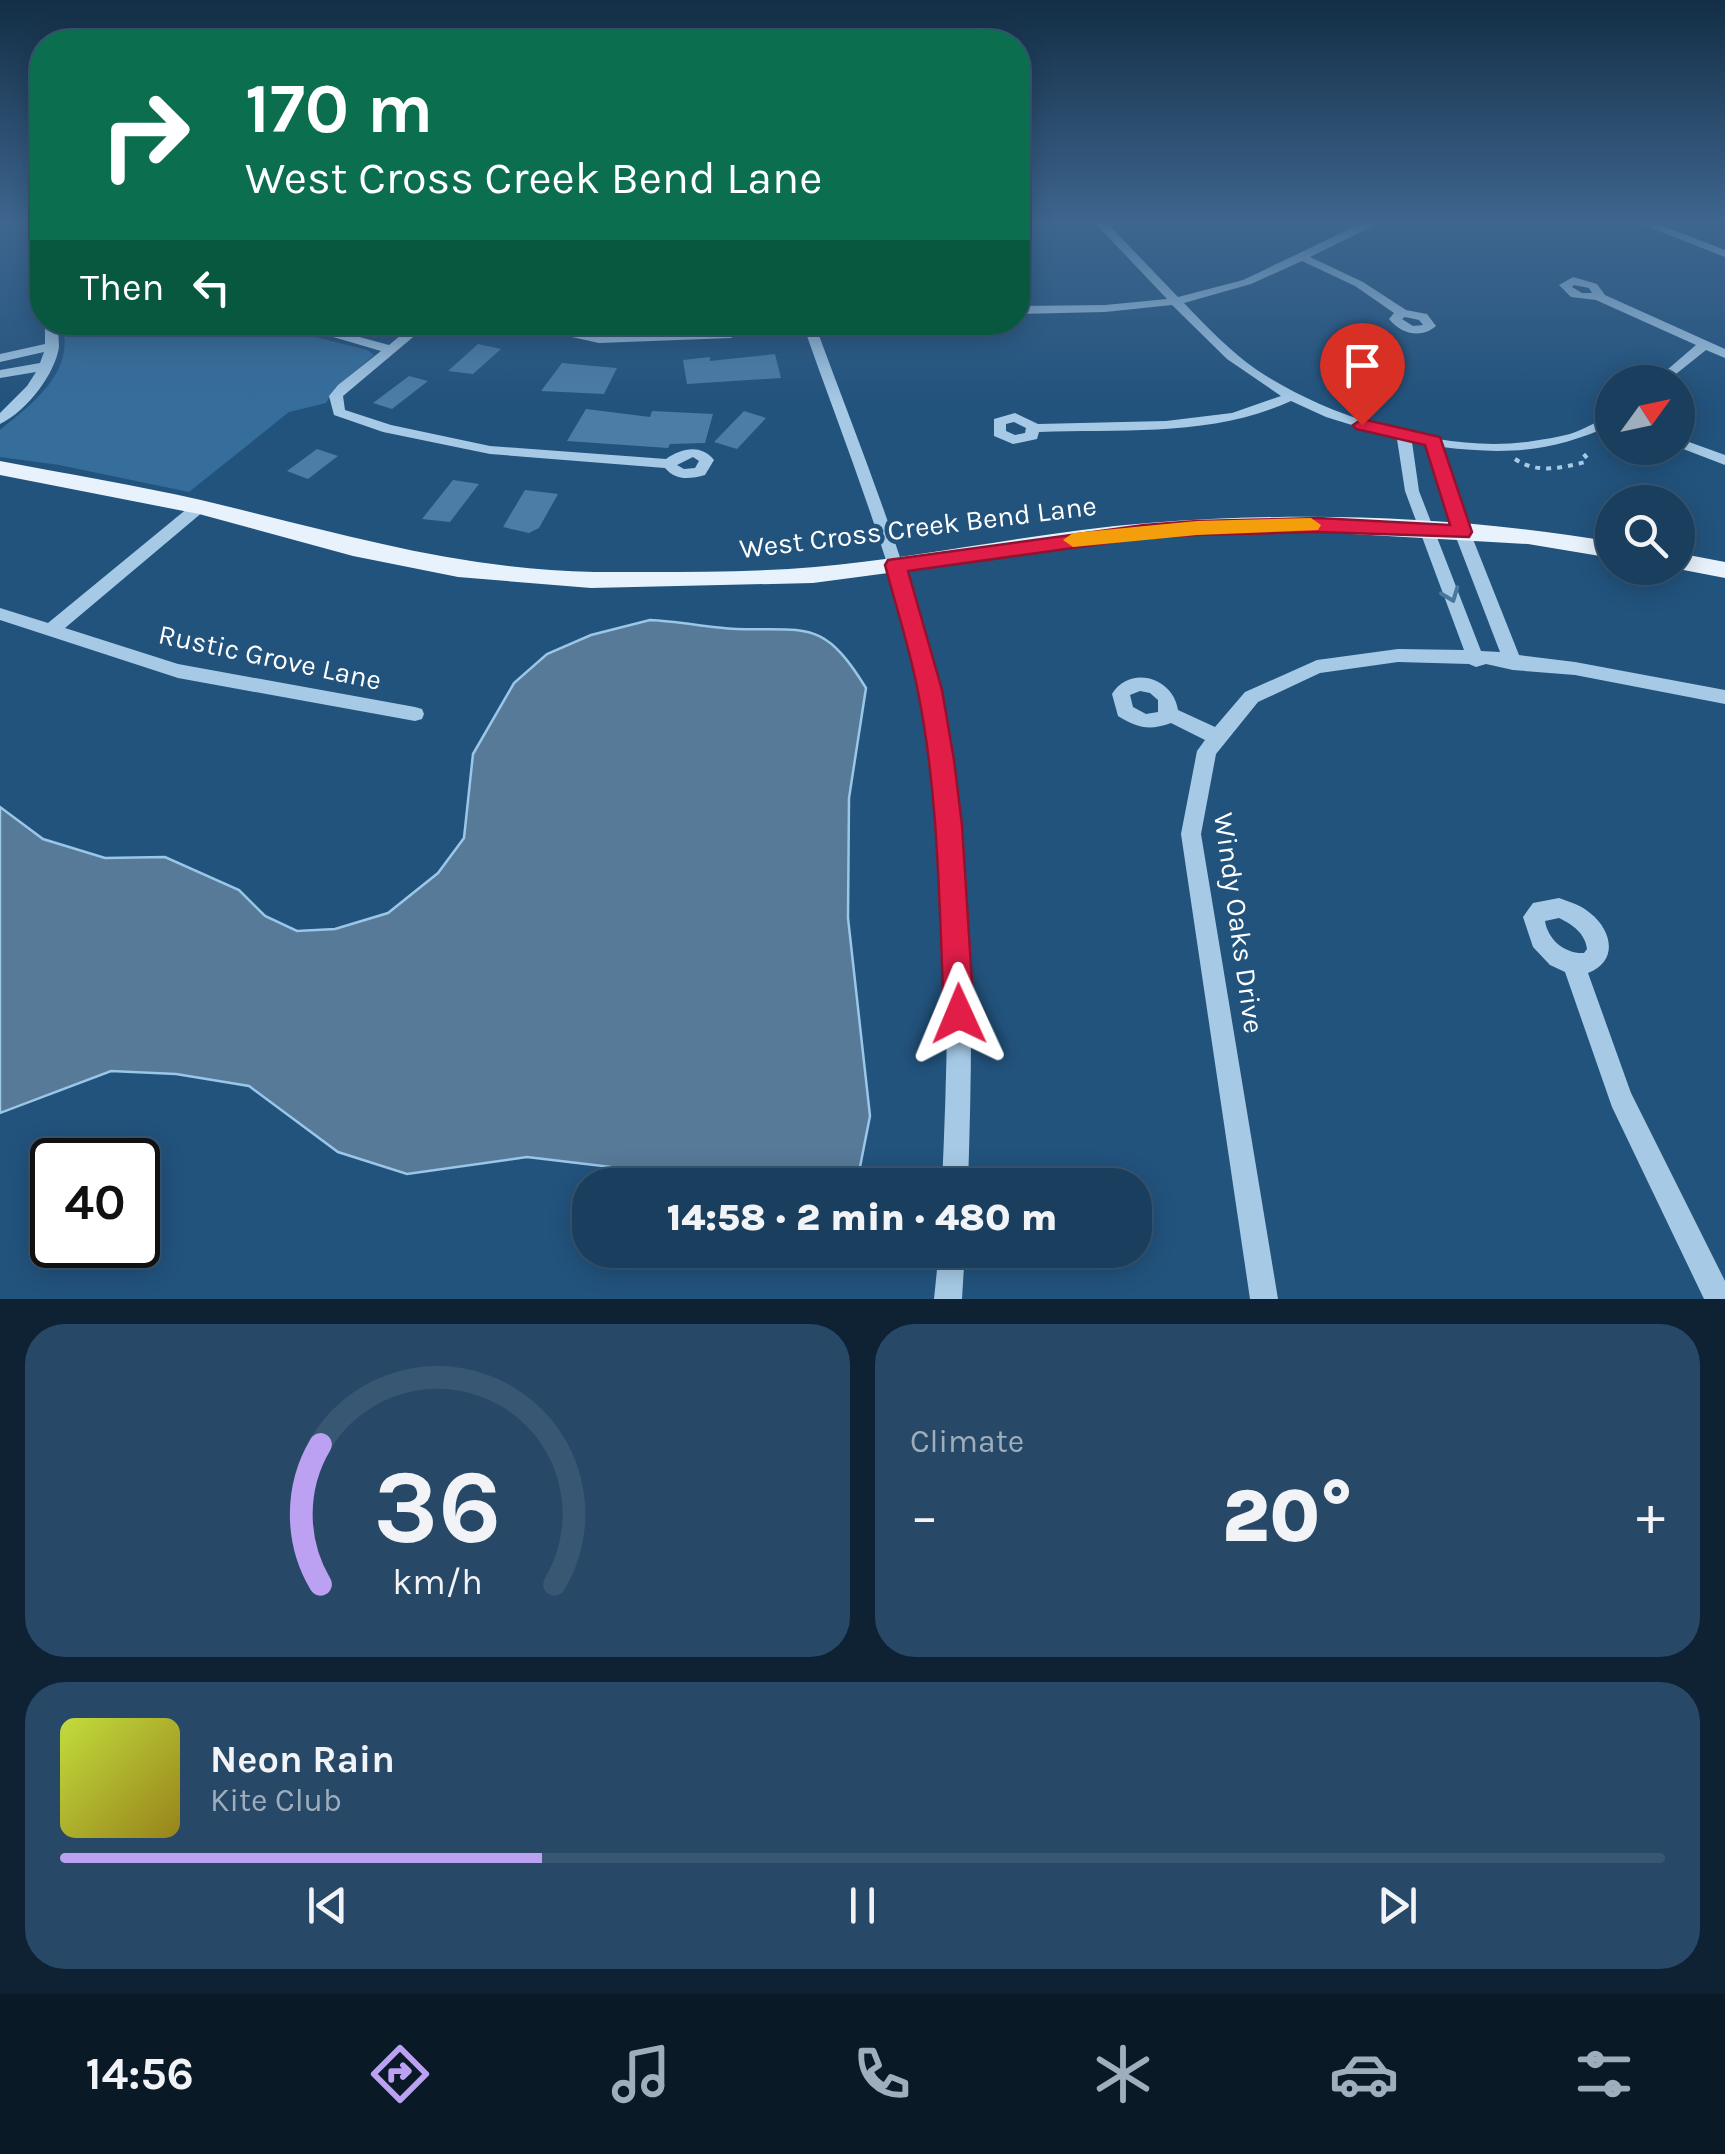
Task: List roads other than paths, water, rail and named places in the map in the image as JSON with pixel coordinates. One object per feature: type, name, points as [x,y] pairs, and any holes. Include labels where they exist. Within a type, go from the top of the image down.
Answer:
[{"type":"main road","name":"West Cross Creek Bend Lane","points":[[0,468],[200,507],[353,548],[458,569],[572,579],[742,579],[896,565],[1144,532],[1318,525],[1528,536],[1595,547]]},
{"type":"main road","points":[[1695,564],[1725,570]]},
{"type":"street","points":[[1161,284],[1242,364],[1291,396],[1345,419],[1404,436],[1496,446],[1539,444],[1595,428]]},
{"type":"street","points":[[1030,310],[1113,308],[1178,300],[1238,284]]},
{"type":"street","points":[[1358,284],[1402,313]]},
{"type":"street","points":[[1597,296],[1725,354]]},
{"type":"street","points":[[0,420],[35,386],[48,366],[52,335]]},
{"type":"street","points":[[337,335],[389,349]]},
{"type":"street","points":[[408,335],[343,388],[335,404],[348,417],[474,447],[576,459],[669,464]]},
{"type":"street","points":[[587,335],[618,340],[712,335]]},
{"type":"street","points":[[618,340],[620,335]]},
{"type":"street","points":[[813,335],[896,565],[930,690],[949,825],[959,977],[956,1168]]},
{"type":"street","points":[[0,358],[53,346]]},
{"type":"street","points":[[1680,365],[1704,346]]},
{"type":"street","points":[[0,374],[48,366]]},
{"type":"street","points":[[1034,428],[1222,419],[1261,410],[1291,396]]},
{"type":"street","points":[[1404,436],[1412,491],[1476,660]]},
{"type":"street","points":[[1433,441],[1462,532],[1513,663]]},
{"type":"street","points":[[1695,449],[1725,460]]},
{"type":"street","points":[[51,630],[200,507]]},
{"type":"street","name":"Rustic Grove Lane","points":[[0,614],[178,672],[416,714]]},
{"type":"street","name":"Windy Oaks Drive","points":[[1264,1299],[1191,834],[1196,780],[1215,736],[1238,706],[1253,694],[1307,668],[1360,657],[1513,663],[1725,697]]},
{"type":"street","points":[[1168,713],[1215,736]]},
{"type":"street","points":[[1573,963],[1621,1098],[1718,1299]]},
{"type":"street","points":[[948,1299],[951,1268]]}]
